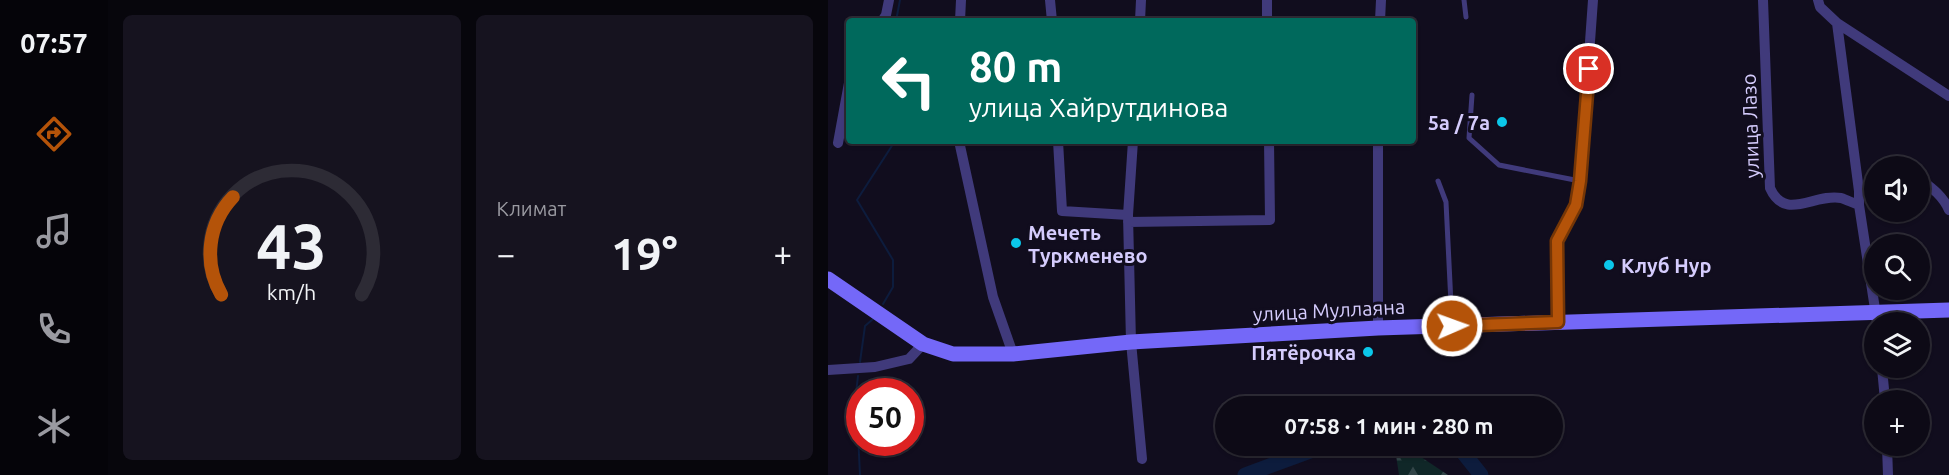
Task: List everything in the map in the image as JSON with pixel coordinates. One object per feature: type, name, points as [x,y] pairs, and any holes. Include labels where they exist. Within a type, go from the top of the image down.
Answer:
[{"type":"main road","name":"улица Муллаяна","points":[[828,279],[924,344],[953,354],[1013,354],[1131,342],[1377,328],[1558,322],[1864,317]]},
{"type":"main road","name":"улица Муллаяна","points":[[1928,312],[1949,310]]},
{"type":"street","points":[[884,18],[889,0]]},
{"type":"street","points":[[960,18],[961,0]]},
{"type":"street","points":[[1050,0],[1052,18]]},
{"type":"street","points":[[1140,18],[1141,0]]},
{"type":"street","points":[[1267,0],[1267,18]]},
{"type":"street","points":[[1380,18],[1381,0]]},
{"type":"street","points":[[1558,322],[1557,241],[1576,205],[1580,181],[1593,0]]},
{"type":"street","name":"улица Лазо","points":[[1764,0],[1770,188],[1774,196],[1787,206],[1814,200],[1840,198],[1859,205]]},
{"type":"street","points":[[1818,0],[1820,7],[1837,23],[1949,96]]},
{"type":"street","points":[[1837,23],[1859,205],[1876,312]]},
{"type":"street","points":[[838,143],[846,99]]},
{"type":"street","points":[[960,144],[993,297],[1013,354]]},
{"type":"street","points":[[1058,144],[1062,211],[1128,218],[1270,220],[1269,144]]},
{"type":"street","points":[[1132,144],[1128,218],[1131,342],[1142,459]]},
{"type":"street","points":[[1377,328],[1378,144]]},
{"type":"street","points":[[1930,187],[1941,196],[1949,210]]},
{"type":"street","points":[[1859,191],[1864,189]]},
{"type":"street","points":[[828,370],[875,367],[909,359],[924,344]]},
{"type":"street","points":[[1887,456],[1888,475]]},
{"type":"lane","points":[[1464,0],[1466,17]]},
{"type":"lane","points":[[1472,95],[1469,138],[1499,165],[1580,181]]},
{"type":"lane","points":[[1438,182],[1446,202],[1452,326]]},
{"type":"green space","points":[[1396,456],[1421,457],[1448,475],[1399,475]]},
{"type":"waterway","points":[[897,18],[900,0]]},
{"type":"waterway","points":[[883,304],[893,287],[893,260],[857,200],[893,144]]},
{"type":"waterway","points":[[860,362],[865,326],[873,319]]},
{"type":"waterway","points":[[858,376],[856,393],[860,475]]},
{"type":"waterway","points":[[1245,475],[1297,456]]},
{"type":"waterway","points":[[1466,456],[1481,475]]},
{"type":"place","name":"5а / 7а","points":[[1502,122]]},
{"type":"place","name":"Мечеть Туркменево","points":[[1016,243]]},
{"type":"place","name":"Клуб Нур","points":[[1609,265]]},
{"type":"place","name":"Пятёрочка","points":[[1368,352]]},
{"type":"route","points":[[1452,326],[1558,322],[1557,241],[1576,205],[1589,69]]}]
